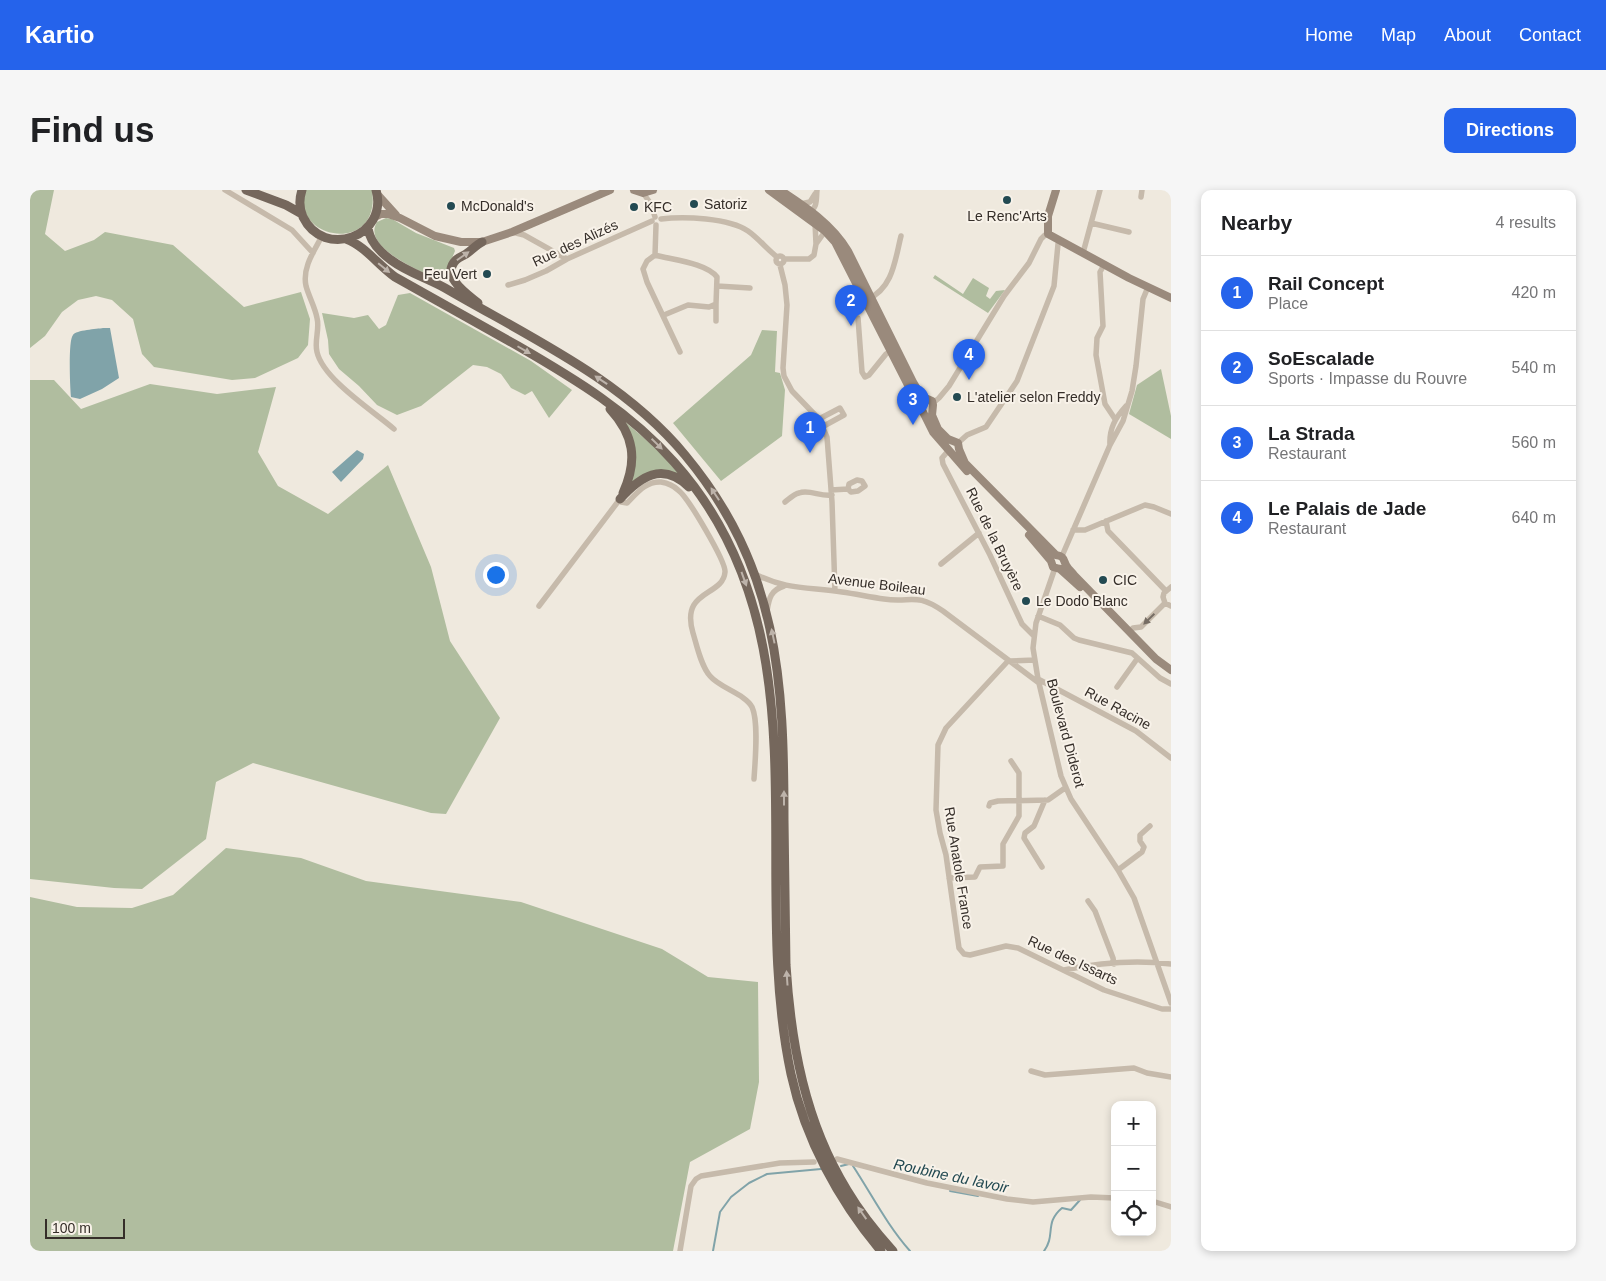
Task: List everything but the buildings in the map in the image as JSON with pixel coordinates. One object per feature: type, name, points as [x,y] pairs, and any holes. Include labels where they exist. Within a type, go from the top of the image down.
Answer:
[{"type":"main road","points":[[246,190],[286,205],[302,214]]},
{"type":"main road","points":[[302,190],[300,203],[306,223],[322,236],[338,240],[358,235],[368,227],[375,217],[378,202],[377,192]]},
{"type":"main road","points":[[375,217],[384,213],[400,218],[435,236],[461,242],[482,242],[512,232],[610,190]]},
{"type":"main road","points":[[634,190],[643,193],[653,190]]},
{"type":"main road","points":[[770,190],[810,211]]},
{"type":"main road","points":[[780,190],[810,211],[823,231],[832,238],[868,299]]},
{"type":"main road","points":[[1056,190],[1048,216],[1048,234],[1171,298]]},
{"type":"main road","points":[[377,192],[400,218]]},
{"type":"main road","points":[[368,227],[370,238],[391,260],[432,281],[604,382],[633,404],[661,429],[689,460],[716,496],[739,536],[755,574],[767,610],[775,647],[783,719],[786,965],[796,1056],[811,1112],[826,1151],[847,1190],[893,1251]]},
{"type":"main road","points":[[823,231],[844,244],[868,299],[894,350],[923,400]]},
{"type":"main road","points":[[346,239],[361,247],[384,270],[588,388],[630,420],[676,464],[705,501],[733,553],[748,589],[760,627],[773,715],[776,763],[778,980],[784,1034],[792,1076],[800,1105],[824,1165],[844,1201],[881,1251]]},
{"type":"main road","points":[[482,242],[458,258],[454,263],[452,278],[493,316]]},
{"type":"main road","points":[[588,388],[619,419],[625,427],[630,440],[632,464],[627,484],[620,499]]},
{"type":"main road","points":[[923,400],[930,399],[933,403],[932,415],[938,429],[948,439],[965,463],[1148,657],[1171,675]]},
{"type":"main road","points":[[923,400],[920,406],[932,432],[954,449]]},
{"type":"main road","points":[[620,499],[632,486],[646,476],[663,474],[681,480],[688,487],[733,553]]},
{"type":"main road","points":[[1058,562],[1130,631],[1156,659],[1171,670]]},
{"type":"street","points":[[225,190],[292,230],[313,254]]},
{"type":"street","points":[[651,204],[653,190]]},
{"type":"street","points":[[656,221],[670,218],[722,220],[748,231],[777,257],[776,263],[809,259],[814,255],[816,244],[823,231],[810,211],[817,190]]},
{"type":"street","points":[[1084,253],[1100,190]]},
{"type":"street","points":[[1141,197],[1142,190]]},
{"type":"street","points":[[643,193],[651,204],[656,221],[655,255]]},
{"type":"street","name":"Rue des Alizés","points":[[508,286],[546,271],[567,258],[656,221]]},
{"type":"street","points":[[1092,223],[1129,232]]},
{"type":"street","points":[[512,232],[524,235],[567,258]]},
{"type":"street","points":[[933,403],[948,386],[1004,296],[1029,263],[1041,239],[1048,234]]},
{"type":"street","points":[[322,236],[306,269],[305,277],[306,287],[317,316],[317,352],[320,362],[334,381],[394,429]]},
{"type":"street","points":[[868,299],[879,292],[890,278],[901,236]]},
{"type":"street","points":[[954,449],[967,435],[986,427],[1017,381],[1054,286],[1060,240]]},
{"type":"street","points":[[680,352],[642,269],[646,261],[655,255],[712,271],[717,277],[716,321]]},
{"type":"street","points":[[782,262],[787,305],[784,376],[792,391],[819,419],[827,436],[832,492],[835,591]]},
{"type":"street","points":[[1104,264],[1100,272],[1103,326],[1097,338],[1096,355],[1105,404],[1115,419]]},
{"type":"street","points":[[717,286],[750,288]]},
{"type":"street","points":[[1110,445],[1116,438],[1123,421],[1136,366],[1143,299],[1148,287]]},
{"type":"street","points":[[664,315],[688,305],[708,307],[716,304]]},
{"type":"street","points":[[858,318],[862,372],[865,376],[869,375],[886,354],[894,350]]},
{"type":"street","points":[[1110,445],[1110,436],[1115,419],[1127,404]]},
{"type":"street","points":[[819,419],[840,408],[844,416],[822,427]]},
{"type":"street","name":"Boulevard Diderot","points":[[1110,445],[1058,562],[1038,616],[1032,648],[1065,788],[1118,870],[1138,908],[1171,1003]]},
{"type":"street","name":"Rue de la Bruyère","points":[[954,449],[942,458],[943,464],[979,533],[1022,624],[1034,636]]},
{"type":"street","points":[[539,606],[620,499],[622,502],[627,502],[644,486],[653,482],[662,482],[679,490],[714,545],[725,570],[724,577],[719,584],[699,597],[693,605],[691,617],[692,631],[710,676],[751,706],[754,713],[756,742],[754,779]]},
{"type":"street","points":[[785,502],[799,493],[806,492],[825,496],[832,492],[848,489]]},
{"type":"street","points":[[1073,530],[1085,530],[1145,505],[1171,514]]},
{"type":"street","points":[[1106,521],[1108,531],[1169,589],[1163,597],[1168,604],[1140,627],[1130,631]]},
{"type":"street","points":[[941,564],[979,533]]},
{"type":"street","name":"Avenue Boileau","points":[[755,574],[784,586],[835,591],[884,599],[916,598],[926,601],[943,611],[1022,670]]},
{"type":"street","points":[[767,610],[770,595],[776,589],[784,586]]},
{"type":"street","points":[[1038,616],[1060,625],[1074,638],[1079,640],[1132,653],[1160,678],[1171,684]]},
{"type":"street","points":[[1023,660],[1032,648]]},
{"type":"street","points":[[1117,687],[1137,659]]},
{"type":"street","points":[[1008,661],[1035,660],[1032,666],[1022,670]]},
{"type":"street","name":"Rue Anatole France","points":[[964,954],[959,948],[949,878],[936,810],[938,745],[946,728],[1008,661]]},
{"type":"street","name":"Rue Racine","points":[[1022,670],[1039,683],[1049,685],[1136,731],[1171,758]]},
{"type":"street","points":[[949,878],[975,877],[980,867],[1004,866],[1003,844],[1019,816],[1019,773],[1011,761]]},
{"type":"street","points":[[989,806],[990,803],[998,801],[1048,800],[1065,788]]},
{"type":"street","points":[[1042,867],[1024,838],[1025,833],[1034,826],[1045,800]]},
{"type":"street","points":[[1118,870],[1142,852],[1144,847],[1140,841],[1140,835],[1150,826]]},
{"type":"street","points":[[1088,901],[1095,911],[1114,964]]},
{"type":"street","name":"Rue des Issarts","points":[[964,954],[970,955],[1006,946],[1018,948],[1104,990],[1162,1009],[1171,1009]]},
{"type":"street","points":[[1064,970],[1114,964],[1157,962],[1171,964]]},
{"type":"street","points":[[1031,1072],[1045,1075],[1134,1068],[1171,1077]]},
{"type":"street","points":[[837,1159],[926,1183],[1033,1202],[1091,1197],[1111,1198]]},
{"type":"street","points":[[680,1251],[691,1186],[696,1179],[701,1176],[780,1163],[814,1162]]},
{"type":"street","points":[[1156,1202],[1171,1207]]},
{"type":"green space","points":[[30,190],[54,190],[45,234],[65,251],[94,240],[105,232],[173,245],[244,307],[301,292],[310,319],[308,345],[298,358],[255,378],[232,380],[154,367],[142,354],[133,319],[112,300],[96,296],[78,300],[62,312],[45,336],[30,348]]},
{"type":"green space","points":[[306,190],[372,190],[371,211],[363,225],[351,232],[336,234],[322,229],[310,220],[304,207]]},
{"type":"green space","points":[[386,218],[392,219],[416,233],[454,248],[455,251],[444,277],[438,280],[407,265],[385,249],[378,241],[374,232],[377,222]]},
{"type":"green space","points":[[935,275],[963,294],[973,278],[989,288],[986,296],[990,299],[996,291],[1005,290],[988,313],[933,278]]},
{"type":"green space","points":[[410,293],[531,361],[572,390],[549,418],[532,391],[525,395],[511,388],[501,374],[487,367],[473,365],[421,406],[397,415],[377,405],[339,369],[329,354],[322,313],[354,318],[368,315],[379,329],[386,325],[398,295]]},
{"type":"green space","points":[[762,330],[777,331],[775,372],[780,373],[785,390],[782,436],[721,481],[673,423],[751,355]]},
{"type":"green space","points":[[1161,369],[1171,416],[1171,439],[1129,414],[1137,385]]},
{"type":"green space","points":[[30,380],[54,380],[81,409],[150,384],[217,394],[276,387],[258,452],[278,486],[328,514],[388,465],[431,567],[450,641],[500,718],[446,814],[431,813],[253,763],[216,782],[206,839],[142,889],[30,879]]},
{"type":"green space","points":[[623,420],[658,450],[683,478],[643,475],[630,484],[633,476]]},
{"type":"green space","points":[[226,848],[301,858],[366,881],[521,902],[662,949],[708,977],[758,982],[759,1082],[750,1129],[690,1162],[673,1251],[30,1251],[30,897],[77,907],[132,908],[173,895]]},
{"type":"water","points":[[110,328],[119,378],[102,389],[80,399],[71,397],[71,339],[75,333]]},
{"type":"water","points":[[357,450],[364,454],[363,459],[341,482],[332,472]]},
{"type":"waterway","name":"Roubine du lavoir","points":[[841,1166],[849,1164]]},
{"type":"waterway","points":[[853,1166],[887,1220],[910,1251]]},
{"type":"waterway","name":"Roubine du lavoir","points":[[713,1251],[720,1212],[731,1197],[749,1183],[767,1174],[821,1169]]},
{"type":"waterway","name":"Roubine du lavoir","points":[[950,1191],[978,1196]]},
{"type":"waterway","points":[[1044,1251],[1049,1240],[1053,1219],[1057,1213],[1062,1208],[1071,1210],[1080,1200]]},
{"type":"place","name":"Le Renc'Arts","points":[[1007,200]]},
{"type":"place","name":"Satoriz","points":[[694,204]]},
{"type":"place","name":"McDonald's","points":[[451,206]]},
{"type":"place","name":"KFC","points":[[634,207]]},
{"type":"place","name":"Feu Vert","points":[[487,274]]},
{"type":"place","name":"SoEscalade","points":[[851,326]]},
{"type":"place","name":"Le Palais de Jade","points":[[969,380]]},
{"type":"place","name":"L'atelier selon Freddy","points":[[957,397]]},
{"type":"place","name":"La Strada","points":[[913,425]]},
{"type":"place","name":"Rail Concept","points":[[810,453]]},
{"type":"place","name":"CIC","points":[[1103,580]]},
{"type":"place","name":"Le Dodo Blanc","points":[[1026,601]]}]
